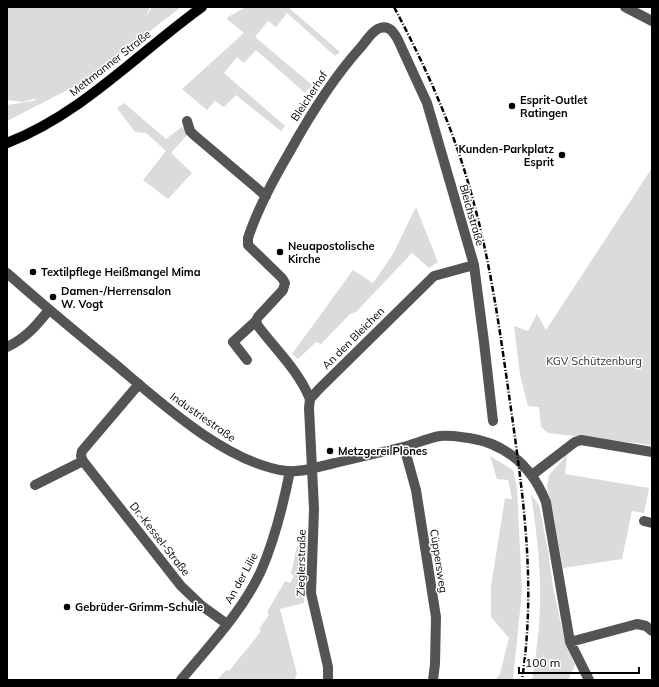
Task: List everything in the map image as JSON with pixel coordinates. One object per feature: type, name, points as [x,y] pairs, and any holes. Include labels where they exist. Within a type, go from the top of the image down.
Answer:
[{"type":"main road","name":"Mettmanner Straße","points":[[7,143],[41,127],[87,99],[161,38],[202,7]]},
{"type":"street","points":[[626,7],[652,21]]},
{"type":"street","name":"Bleicherhof","points":[[247,360],[233,342],[256,320],[283,290],[286,283],[248,245],[248,238],[252,227],[266,196],[311,112],[338,74],[377,29],[386,27],[390,28]]},
{"type":"street","name":"Bleichstraße","points":[[390,28],[398,40],[427,103],[474,265],[493,421]]},
{"type":"street","points":[[187,121],[190,131],[194,135],[266,196]]},
{"type":"street","name":"An den Bleichen","points":[[310,399],[434,276],[474,265]]},
{"type":"street","name":"Industriestraße","points":[[7,273],[49,310],[182,419],[218,444],[251,461],[278,470],[290,471],[312,468],[404,447],[440,436],[458,436],[483,440],[509,452],[521,462],[532,475],[542,492],[549,512],[564,613],[570,642],[589,680]]},
{"type":"street","points":[[7,347],[20,340],[49,310]]},
{"type":"street","points":[[256,320],[258,326],[297,374],[310,399],[308,408],[312,468]]},
{"type":"street","points":[[35,485],[82,461],[82,451],[139,384]]},
{"type":"street","points":[[532,475],[575,442],[581,440],[652,452]]},
{"type":"street","name":"Cüppersweg","points":[[404,447],[416,490],[436,617],[435,664],[432,680]]},
{"type":"street","name":"Dr.-Kessel-Straße","points":[[82,461],[181,586],[202,606],[227,624]]},
{"type":"street","name":"Zieglerstraße","points":[[312,468],[314,509],[311,593],[328,667],[328,680]]},
{"type":"street","name":"An der Lilie","points":[[181,680],[227,624],[260,573],[280,519],[290,471]]},
{"type":"street","points":[[570,642],[637,624],[646,626],[652,631]]},
{"type":"green space","points":[[7,7],[150,7],[145,18],[152,7],[181,7],[87,80],[7,121],[7,105],[33,101],[37,98],[23,102],[7,100]]},
{"type":"green space","points":[[246,7],[288,7],[340,52],[335,56],[287,13],[276,27],[268,21],[255,37],[312,85],[305,93],[256,50],[244,63],[237,57],[224,73],[285,126],[281,131],[236,95],[224,107],[215,101],[207,110],[182,89],[244,33],[227,19]]},
{"type":"green space","points":[[124,103],[166,139],[182,127],[188,134],[171,153],[192,173],[168,199],[143,180],[166,151],[146,133],[135,132],[117,108]]},
{"type":"green space","name":"KGV Schützenburg","points":[[652,168],[652,445],[548,433],[541,427],[539,407],[528,406],[520,375],[514,326],[528,331],[537,314],[546,330]]},
{"type":"green space","points":[[416,207],[438,262],[429,268],[412,253],[356,312],[350,314],[321,344],[316,342],[298,359],[292,354],[353,270],[373,283],[393,254]]},
{"type":"green space","points":[[567,455],[565,474],[649,488],[644,513],[632,511],[622,559],[563,568],[553,511],[547,487],[549,475]]},
{"type":"green space","points":[[490,456],[513,470],[517,488],[522,591],[513,680],[495,680],[500,674],[509,638],[491,617],[491,586],[505,498],[512,499],[508,480],[497,479]]},
{"type":"green space","points":[[531,494],[539,505],[548,550],[553,587],[565,643],[575,665],[568,680],[532,680],[539,631],[540,574]]},
{"type":"green space","points":[[307,545],[304,603],[280,609],[297,674],[294,680],[217,680],[226,670],[229,671],[261,630],[259,629],[269,615],[267,612],[285,581],[290,583],[294,576],[291,574],[297,546]]},
{"type":"railway","points":[[394,7],[429,77],[458,150],[480,226],[491,278],[516,443],[527,544],[528,611],[522,680]]},
{"type":"place","name":"Esprit-Outlet Ratingen","points":[[512,106]]},
{"type":"place","name":"Kunden-Parkplatz Esprit","points":[[562,155]]},
{"type":"place","name":"Neuapostolische Kirche","points":[[280,252]]},
{"type":"place","name":"Textilpflege Heißmangel Mima","points":[[33,272]]},
{"type":"place","name":"Damen-/Herrensalon W. Vogt","points":[[53,297]]},
{"type":"place","name":"Metzgerei Plönes","points":[[330,451]]},
{"type":"place","name":"Gebrüder-Grimm-Schule","points":[[67,607]]}]
